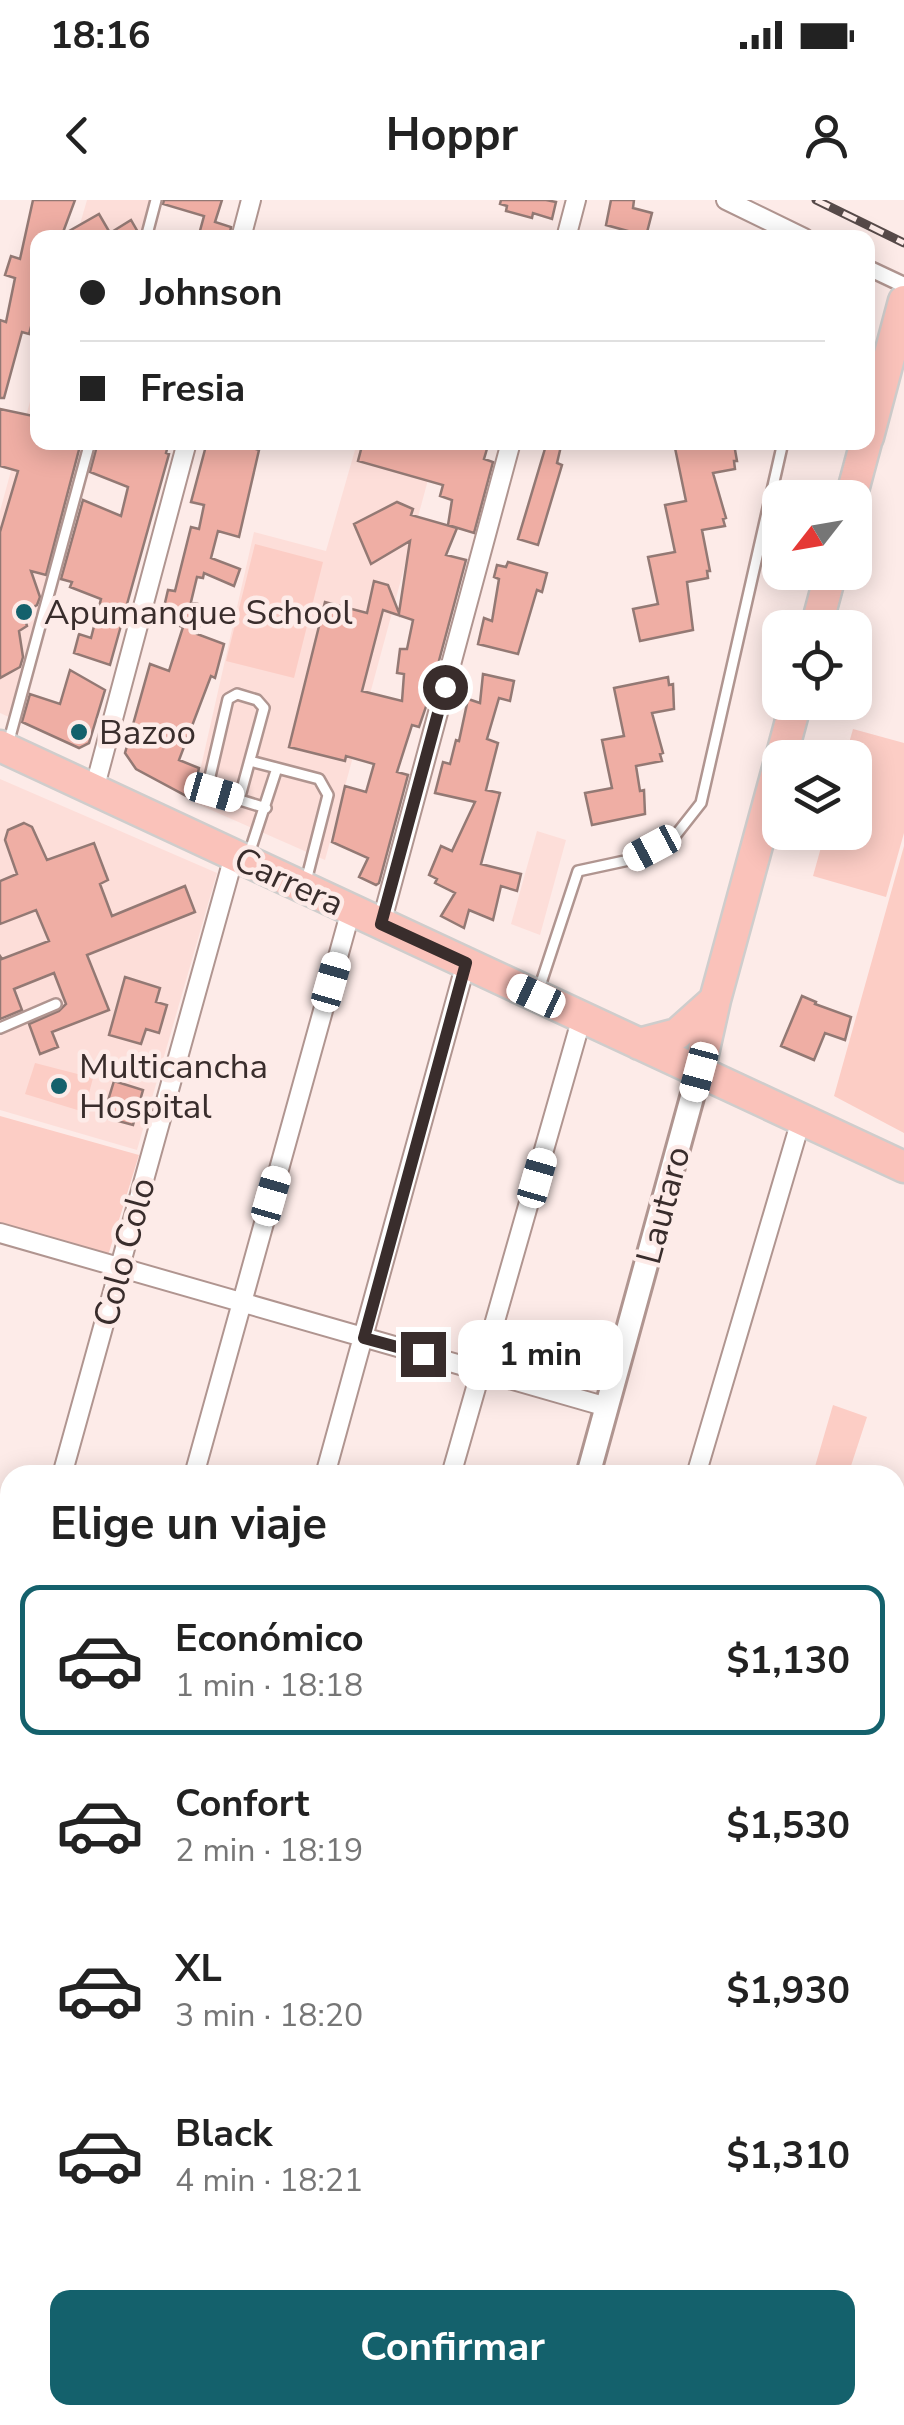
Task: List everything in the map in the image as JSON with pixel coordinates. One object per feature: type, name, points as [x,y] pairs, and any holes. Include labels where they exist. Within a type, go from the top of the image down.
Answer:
[{"type":"main road","points":[[875,410],[902,309]]},
{"type":"main road","points":[[856,480],[864,450]]},
{"type":"main road","name":"Carrera","points":[[3,748],[904,1168]]},
{"type":"main road","name":"Lautaro","points":[[699,1072],[762,826]]},
{"type":"main road","points":[[640,1044],[676,1034],[715,1000]]},
{"type":"street","points":[[243,230],[251,200]]},
{"type":"street","points":[[568,230],[576,200]]},
{"type":"street","points":[[726,200],[788,230]]},
{"type":"street","points":[[875,271],[904,285]]},
{"type":"street","points":[[94,790],[185,450]]},
{"type":"street","points":[[381,924],[508,450]]},
{"type":"street","name":"Colo Colo","points":[[65,1465],[240,858]]},
{"type":"street","points":[[197,1465],[351,910]]},
{"type":"street","points":[[327,1465],[466,963]]},
{"type":"street","points":[[454,1465],[582,1017]]},
{"type":"street","name":"Lautaro","points":[[591,1465],[699,1072]]},
{"type":"street","points":[[699,1465],[802,1120]]},
{"type":"street","points":[[0,1232],[606,1407]]},
{"type":"lane","points":[[148,230],[156,200]]},
{"type":"lane","points":[[3,748],[88,450]]},
{"type":"lane","points":[[536,996],[578,871],[629,860],[675,836],[701,803],[781,450]]},
{"type":"lane","points":[[240,800],[264,708],[257,700],[237,694],[228,699],[208,785],[214,792],[240,800],[266,808]]},
{"type":"lane","points":[[250,761],[319,779],[328,796],[304,888]]},
{"type":"lane","points":[[240,858],[266,808],[276,768]]},
{"type":"lane","points":[[0,1028],[56,1004]]},
{"type":"shaded area","points":[[87,200],[157,200],[149,230],[78,230]]},
{"type":"shaded area","name":"Apumanque School","points":[[30,402],[30,450],[91,450],[20,722],[0,713],[0,511]]},
{"type":"shaded area","points":[[355,450],[436,450],[325,860],[193,802],[254,532],[326,551]]},
{"type":"shaded area","points":[[255,544],[323,562],[294,678],[226,661]]},
{"type":"shaded area","points":[[853,729],[904,743],[904,833],[886,897],[813,876],[820,850],[872,850],[872,740],[850,740]]},
{"type":"shaded area","points":[[0,779],[217,873],[137,1150],[0,1110]]},
{"type":"shaded area","points":[[537,831],[566,840],[540,935],[511,924]]},
{"type":"shaded area","points":[[904,846],[904,1133],[834,1096]]},
{"type":"shaded area","name":"Multicancha Hospital","points":[[35,1063],[93,1078],[84,1112],[25,1094]]},
{"type":"shaded area","points":[[0,1116],[139,1155],[106,1262],[0,1229]]},
{"type":"shaded area","points":[[833,1405],[867,1417],[851,1465],[815,1465]]},
{"type":"building","points":[[33,200],[75,200],[64,230],[30,230],[30,330],[29,334],[22,332],[4,398],[0,398],[0,320],[6,322],[15,278],[5,275],[11,256],[20,259]]},
{"type":"building","points":[[164,200],[222,200],[215,222],[230,230],[200,230],[204,216],[163,204]]},
{"type":"building","points":[[501,200],[556,202],[552,219],[506,211]]},
{"type":"building","points":[[611,200],[634,200],[633,208],[652,213],[648,230],[606,225]]},
{"type":"building","points":[[99,214],[108,230],[71,230]]},
{"type":"building","points":[[131,220],[137,230],[115,230]]},
{"type":"building","name":"Apumanque School","points":[[0,409],[30,415],[30,450],[79,450],[46,575],[31,571],[40,597],[37,605],[23,612],[27,626],[19,631],[23,657],[20,667],[0,678],[0,532],[18,471],[0,466]]},
{"type":"building","points":[[96,450],[167,450],[169,454],[110,665],[74,653],[79,634],[91,638],[101,599],[70,587],[72,582],[61,579],[83,500],[121,516],[128,487],[90,472]]},
{"type":"building","points":[[205,450],[259,450],[239,537],[218,531],[211,558],[240,569],[234,586],[204,573],[203,578],[197,577],[191,602],[205,606],[197,634],[224,644],[215,678],[211,676],[179,760],[199,768],[192,799],[136,769],[125,753],[150,664],[169,671],[183,627],[161,620],[168,590],[175,591],[191,527],[199,529],[204,505],[191,502]]},
{"type":"building","points":[[361,450],[487,450],[484,459],[493,462],[474,533],[448,525],[452,500],[440,496],[443,485],[358,461]]},
{"type":"building","points":[[545,450],[560,450],[557,463],[562,465],[538,545],[518,539]]},
{"type":"building","points":[[675,450],[735,450],[735,469],[713,473],[726,518],[725,526],[702,530],[708,578],[687,582],[693,630],[640,641],[633,609],[658,604],[648,557],[675,552],[665,505],[686,501]]},
{"type":"building","points":[[397,502],[413,509],[411,515],[457,528],[446,555],[466,560],[429,698],[419,727],[412,725],[397,772],[408,775],[376,885],[359,877],[368,858],[332,842],[345,786],[366,792],[374,764],[289,747],[325,602],[367,613],[374,581],[388,585],[399,613],[410,541],[371,564],[354,524]],"holes":[[[383,610],[413,620],[407,649],[400,649],[397,673],[404,674],[402,701],[362,691]]]},
{"type":"building","points":[[508,562],[547,573],[542,592],[537,590],[518,654],[478,644],[484,618],[492,621],[499,579],[494,577],[497,565],[506,567]]},
{"type":"building","points":[[70,670],[105,690],[89,743],[79,748],[22,722],[30,694],[60,704]]},
{"type":"building","points":[[483,674],[514,681],[510,701],[499,698],[487,739],[498,743],[486,790],[500,793],[481,864],[521,874],[517,891],[501,886],[493,920],[469,910],[464,928],[441,916],[455,893],[435,883],[437,879],[429,875],[441,846],[452,851],[475,802],[435,793],[443,762],[450,764],[456,740],[459,741],[468,699],[480,703]]},
{"type":"building","points":[[668,677],[669,685],[673,684],[674,709],[652,713],[662,761],[636,766],[640,791],[644,790],[645,814],[592,825],[585,793],[612,788],[602,740],[624,736],[614,688]]},
{"type":"building","points":[[24,823],[32,827],[47,860],[94,843],[108,880],[100,884],[112,916],[185,886],[195,912],[87,955],[109,1010],[52,1032],[58,1047],[40,1054],[29,1024],[66,1004],[54,973],[14,989],[22,1010],[0,1019],[0,956],[2,959],[49,941],[36,910],[0,924],[0,881],[17,874],[5,840],[8,830]]},
{"type":"building","points":[[125,977],[160,988],[156,1002],[167,1005],[159,1033],[146,1029],[141,1044],[109,1035]]},
{"type":"building","points":[[802,996],[851,1017],[845,1040],[825,1033],[814,1060],[781,1046]]},
{"type":"building","points":[[114,1081],[143,1090],[133,1125],[103,1117]]},
{"type":"railway","points":[[816,200],[904,243]]},
{"type":"place","name":"Apumanque School","points":[[24,612]]},
{"type":"place","name":"Bazoo","points":[[79,732]]},
{"type":"place","name":"Multicancha Hospital","points":[[59,1086]]},
{"type":"route","points":[[423,1354],[364,1338],[466,963],[381,924],[445,687]]}]
